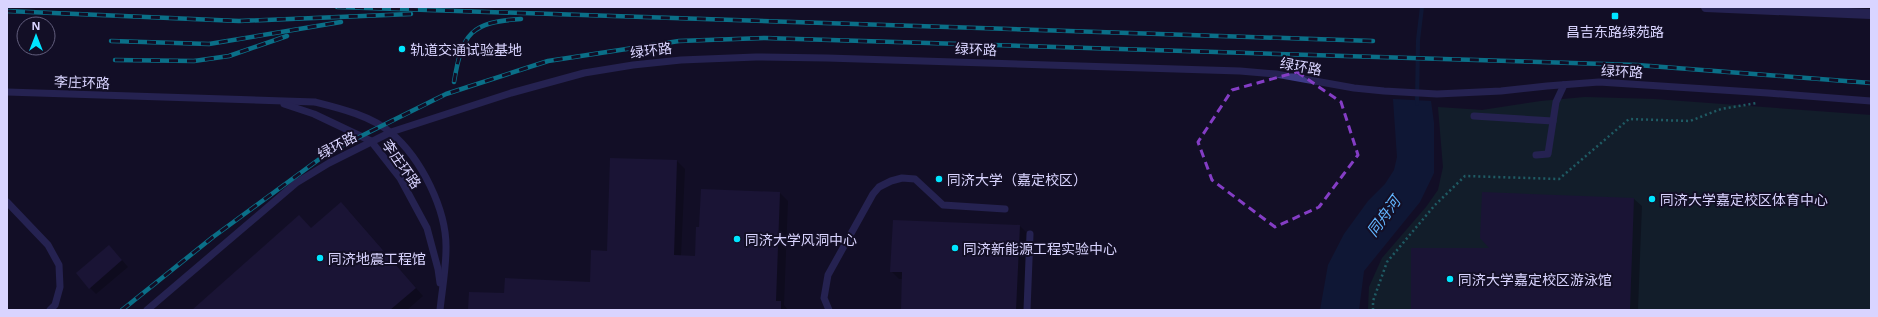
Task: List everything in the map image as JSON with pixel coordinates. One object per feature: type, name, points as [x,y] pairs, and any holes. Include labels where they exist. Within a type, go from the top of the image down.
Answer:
[{"type":"street","points":[[1706,7],[1871,14]]},
{"type":"lane","name":"绿环路","points":[[147,310],[296,183],[329,163],[371,141],[391,132],[512,92],[584,73],[633,65],[720,58],[827,58],[1240,71],[1276,74],[1354,88],[1437,94],[1607,83],[1768,92],[1871,101]]},
{"type":"lane","points":[[1536,155],[1548,154],[1556,102],[1564,85]]},
{"type":"lane","name":"李庄环路","points":[[7,92],[315,102],[346,110],[391,132],[415,160],[431,186],[442,220],[447,248],[440,310]]},
{"type":"lane","name":"李庄环路","points":[[276,101],[314,114],[371,141],[400,178],[427,228],[438,269],[441,299]]},
{"type":"lane","points":[[1474,116],[1553,121]]},
{"type":"lane","points":[[829,310],[824,298],[828,275],[872,194],[879,187],[902,178],[915,179],[943,205],[1004,209]]},
{"type":"lane","points":[[7,202],[48,245],[59,265],[60,287],[55,305],[50,310]]},
{"type":"lane","points":[[1027,310],[1030,234]]},
{"type":"path","points":[[1373,310],[1373,300],[1387,262],[1435,205],[1465,176],[1560,179],[1629,119],[1690,121],[1721,109],[1765,102]]},
{"type":"highlighted area","points":[[1297,72],[1341,102],[1358,155],[1319,207],[1275,227],[1212,180],[1198,142],[1232,90]]},
{"type":"green space","name":"同济大学嘉定校区体育中心","points":[[1585,97],[1654,99],[1871,115],[1871,310],[1368,310],[1369,287],[1382,258],[1426,207],[1438,190],[1443,167],[1438,107],[1482,110],[1541,101]]},
{"type":"water","name":"同舟河","points":[[1393,99],[1431,101],[1434,123],[1434,173],[1420,202],[1364,271],[1359,310],[1320,310],[1328,265],[1344,234],[1368,201],[1385,184],[1394,170],[1397,157]]},
{"type":"building","name":"同济大学风洞中心","points":[[610,158],[677,160],[674,255],[695,256],[696,227],[699,227],[701,189],[780,192],[776,301],[781,301],[781,310],[468,310],[469,292],[504,293],[505,278],[590,282],[591,250],[607,251]]},
{"type":"building","points":[[1482,192],[1634,198],[1630,310],[1411,310],[1411,248],[1489,248],[1480,238]]},
{"type":"building","name":"同济地震工程馆","points":[[341,202],[416,288],[390,310],[192,310],[299,215],[311,228]]},
{"type":"building","name":"同济新能源工程实验中心","points":[[893,220],[1020,225],[1016,310],[901,310],[902,272],[890,272]]},
{"type":"building","points":[[109,245],[122,260],[89,289],[76,273]]},
{"type":"waterway","points":[[1417,104],[1418,40],[1422,7]]},
{"type":"railway","points":[[337,7],[1373,41]]},
{"type":"railway","points":[[7,11],[239,21],[411,14]]},
{"type":"railway","points":[[454,82],[461,52],[472,33],[480,27],[491,23],[521,19]]},
{"type":"railway","points":[[111,41],[209,44],[341,22]]},
{"type":"railway","points":[[115,60],[194,61],[229,56],[287,36]]},
{"type":"railway","points":[[122,310],[213,237],[329,152],[446,94],[548,61],[679,41],[765,38],[1637,65],[1871,83]]},
{"type":"place","name":"昌吉东路绿苑路","points":[[1615,16]]},
{"type":"place","name":"轨道交通试验基地","points":[[402,49]]},
{"type":"place","name":"同济大学（嘉定校区）","points":[[939,179]]},
{"type":"place","name":"同济大学嘉定校区体育中心","points":[[1652,199]]},
{"type":"place","name":"同济大学风洞中心","points":[[737,239]]},
{"type":"place","name":"同济新能源工程实验中心","points":[[955,248]]},
{"type":"place","name":"同济地震工程馆","points":[[320,258]]},
{"type":"place","name":"同济大学嘉定校区游泳馆","points":[[1450,279]]}]
